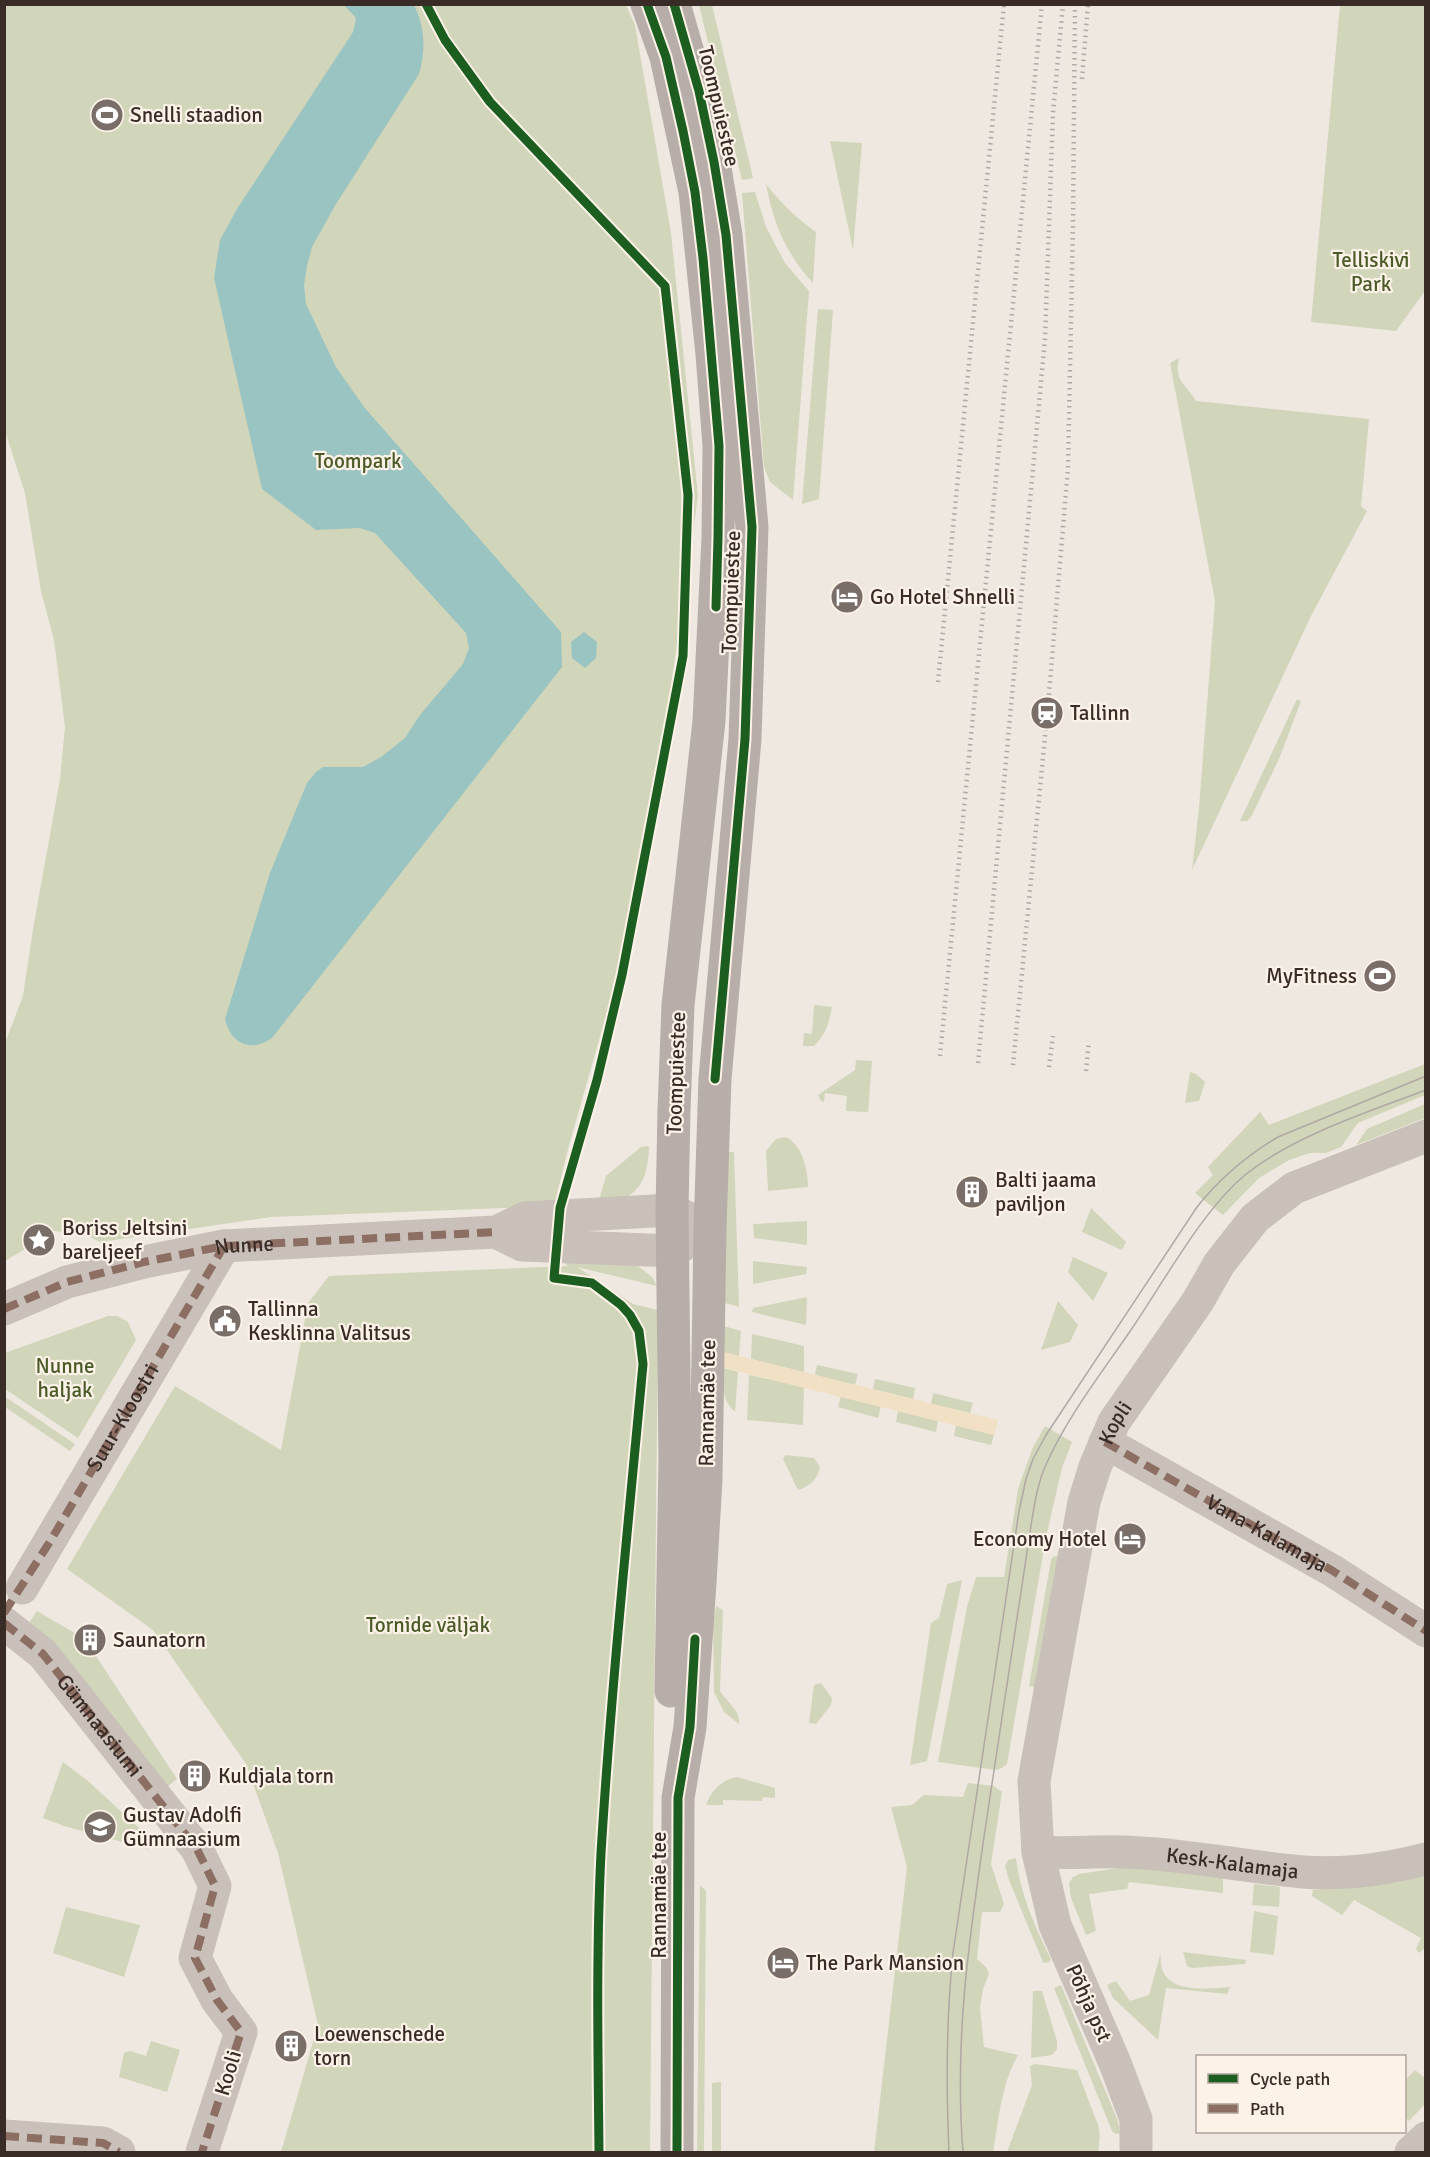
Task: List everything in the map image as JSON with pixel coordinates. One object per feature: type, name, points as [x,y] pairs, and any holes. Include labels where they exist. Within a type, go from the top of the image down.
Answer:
[{"type":"main road","name":"Toompuiestee","points":[[647,4],[666,57],[695,192],[712,354],[718,446],[718,538],[709,721],[678,1005],[673,1133],[673,1251]]},
{"type":"main road","name":"Toompuiestee","points":[[675,4],[699,91],[726,235],[752,527],[745,739],[715,1079],[710,1229]]},
{"type":"main road","name":"Rannamäe tee","points":[[677,2152],[678,1798],[690,1727],[704,1514],[710,1229]]},
{"type":"main road","name":"Rannamäe tee","points":[[661,2152],[664,1813],[670,1702],[675,1470],[673,1251]]},
{"type":"street","name":"Kopli","points":[[1038,1852],[1034,1781],[1084,1502],[1114,1422],[1198,1301],[1219,1264],[1255,1218],[1294,1188],[1425,1136]]},
{"type":"street","name":"Nunne","points":[[4,1310],[67,1282],[144,1262],[224,1246],[496,1232],[525,1218],[672,1210],[710,1229]]},
{"type":"street","points":[[673,1251],[710,1229]]},
{"type":"street","name":"Nunne","points":[[496,1232],[522,1245],[673,1251]]},
{"type":"street","name":"Suur-Kloostri","points":[[12,1605],[224,1246]]},
{"type":"street","name":"Vana-Kalamaja","points":[[1105,1442],[1333,1571],[1425,1631]]},
{"type":"street","name":"Gümnaasiumi","points":[[12,1605],[43,1654],[197,1849],[216,1886],[195,1958],[217,2000]]},
{"type":"street","name":"Kesk-Kalamaja","points":[[1038,1852],[1060,1854],[1124,1852],[1305,1872],[1353,1871],[1397,1866],[1425,1859]]},
{"type":"street","name":"Põhja pst","points":[[1038,1852],[1054,1925],[1115,2063],[1136,2119],[1136,2152]]},
{"type":"street","name":"Kooli","points":[[202,2152],[241,2032],[217,2000]]},
{"type":"street","points":[[4,2136],[103,2143],[119,2152]]},
{"type":"street","points":[[1411,2152],[1425,2138]]},
{"type":"green space","name":"Toompark","points":[[4,5],[626,5],[635,25],[671,233],[698,496],[668,708],[641,852],[628,939],[569,1145],[554,1206],[271,1217],[100,1242],[90,1237],[55,1231],[5,1261],[5,1043],[23,996],[60,779],[65,727],[54,640],[41,591],[25,493],[5,431]]},
{"type":"green space","points":[[699,5],[712,5],[753,178],[742,180]]},
{"type":"green space","name":"Telliskivi Park","points":[[1340,5],[1425,5],[1425,291],[1396,331],[1311,322]]},
{"type":"green space","points":[[830,141],[862,143],[853,250]]},
{"type":"green space","points":[[766,184],[789,210],[816,232],[813,283],[795,261],[782,237],[772,212]]},
{"type":"green space","points":[[755,192],[766,227],[785,263],[809,291],[793,500],[770,482],[764,467],[742,193]]},
{"type":"green space","points":[[818,309],[833,310],[819,499],[802,504]]},
{"type":"green space","points":[[1179,358],[1180,378],[1196,401],[1369,419],[1361,506],[1367,511],[1311,616],[1192,870],[1215,601],[1170,363]]},
{"type":"green space","points":[[1297,699],[1301,701],[1279,759],[1251,817],[1247,821],[1240,821]]},
{"type":"green space","points":[[814,1005],[832,1007],[830,1018],[818,1042],[814,1046],[803,1046],[804,1033],[812,1034]]},
{"type":"green space","points":[[856,1060],[872,1061],[868,1112],[846,1111],[847,1096],[825,1093],[824,1102],[821,1101],[818,1095],[855,1070]]},
{"type":"green space","points":[[1425,1064],[1425,1095],[1358,1123],[1341,1147],[1326,1153],[1310,1153],[1289,1160],[1259,1178],[1223,1215],[1195,1193],[1213,1175],[1208,1167],[1260,1112],[1269,1125]]},
{"type":"green space","points":[[1190,1072],[1205,1082],[1199,1101],[1185,1103]]},
{"type":"green space","points":[[1425,1104],[1425,1118],[1356,1145],[1367,1129]]},
{"type":"green space","points":[[785,1137],[791,1140],[800,1151],[807,1173],[808,1187],[768,1191],[766,1151],[776,1139]]},
{"type":"green space","points":[[649,1146],[646,1170],[638,1188],[622,1199],[598,1204],[606,1176],[641,1147]]},
{"type":"green space","points":[[725,1152],[734,1152],[739,1307],[721,1302]]},
{"type":"green space","points":[[1091,1208],[1126,1242],[1122,1250],[1082,1232]]},
{"type":"green space","points":[[807,1221],[807,1245],[754,1238],[753,1224]]},
{"type":"green space","points":[[1073,1257],[1108,1273],[1093,1301],[1068,1272]]},
{"type":"green space","name":"Tornide väljak","points":[[565,1258],[635,1264],[652,1277],[657,1286],[577,1267],[633,1304],[658,1310],[650,2152],[281,2152],[318,2025],[278,1853],[246,1764],[153,1630],[67,1569],[175,1386],[281,1450],[308,1303],[329,1276],[568,1266],[565,1264]]},
{"type":"green space","points":[[753,1261],[807,1267],[806,1274],[753,1284]]},
{"type":"green space","points":[[807,1297],[806,1325],[752,1312],[753,1308]]},
{"type":"green space","points":[[1058,1301],[1078,1325],[1070,1342],[1041,1350]]},
{"type":"green space","name":"Nunne haljak","points":[[108,1316],[117,1316],[128,1322],[136,1340],[78,1438],[5,1389],[5,1353]]},
{"type":"green space","points":[[724,1326],[741,1331],[739,1356],[723,1352]]},
{"type":"green space","points":[[752,1334],[804,1346],[804,1372],[751,1359]]},
{"type":"green space","points":[[817,1365],[858,1374],[855,1385],[815,1375]]},
{"type":"green space","points":[[723,1368],[738,1372],[735,1412],[725,1397]]},
{"type":"green space","points":[[749,1375],[804,1387],[803,1425],[747,1420]]},
{"type":"green space","points":[[875,1379],[915,1388],[913,1399],[873,1389]]},
{"type":"green space","points":[[933,1393],[973,1403],[970,1413],[931,1404]]},
{"type":"green space","points":[[4,1396],[75,1444],[70,1451],[5,1407]]},
{"type":"green space","points":[[841,1396],[881,1406],[878,1418],[838,1407]]},
{"type":"green space","points":[[898,1411],[938,1421],[936,1432],[896,1422]]},
{"type":"green space","points":[[956,1425],[994,1435],[991,1445],[954,1436]]},
{"type":"green space","points":[[1045,1426],[1072,1442],[1062,1468],[1046,1537],[1007,1764],[996,1770],[938,1762],[967,1607],[976,1577],[1004,1577],[1018,1489],[1033,1447]]},
{"type":"green space","points":[[785,1455],[814,1458],[820,1467],[817,1475],[806,1487],[798,1490],[783,1459]]},
{"type":"green space","points":[[1060,1555],[1037,1688],[1029,1686],[1051,1560]]},
{"type":"green space","points":[[962,1580],[927,1761],[910,1765],[931,1623],[939,1618],[947,1584]]},
{"type":"green space","points":[[716,1606],[723,1610],[720,1691],[736,1711],[739,1724],[724,1712],[714,1692],[713,1624]]},
{"type":"green space","points":[[37,1611],[78,1635],[92,1650],[177,1779],[162,1791],[27,1626]]},
{"type":"green space","points":[[821,1683],[832,1698],[831,1705],[816,1724],[809,1723],[814,1685]]},
{"type":"green space","points":[[63,1762],[88,1781],[139,1828],[148,1849],[43,1818]]},
{"type":"green space","points":[[737,1777],[775,1788],[775,1798],[763,1797],[762,1801],[723,1800],[723,1805],[706,1805],[718,1786]]},
{"type":"green space","points":[[968,1783],[994,1786],[1002,1792],[991,1864],[1004,1904],[1000,1912],[982,1912],[977,1959],[986,1967],[989,1974],[983,1989],[980,2008],[984,2047],[1018,2055],[1004,2090],[993,2152],[874,2152],[907,1867],[891,1807],[912,1805],[924,1795],[963,1797]]},
{"type":"green space","points":[[1016,1858],[1025,1897],[1051,1959],[1049,1962],[1044,1963],[1042,1960],[1009,1880],[1005,1866],[1008,1860]]},
{"type":"green space","points":[[1131,1866],[1223,1878],[1223,1893],[1129,1882],[1127,1889],[1089,1894],[1096,1931],[1086,1935],[1071,1898],[1069,1883],[1079,1874]]},
{"type":"green space","points":[[1425,1876],[1425,1948],[1419,1953],[1416,1949],[1421,1938],[1354,1900],[1342,1915],[1312,1896],[1313,1890],[1392,1881],[1394,1883]]},
{"type":"green space","points":[[1254,1884],[1280,1887],[1279,1907],[1252,1905]]},
{"type":"green space","points":[[700,1885],[706,1891],[704,2152],[697,2152]]},
{"type":"green space","points":[[66,1907],[140,1925],[124,1977],[53,1953]]},
{"type":"green space","points":[[1254,1911],[1278,1916],[1274,1955],[1250,1952]]},
{"type":"green space","points":[[1161,1952],[1161,1966],[1166,1976],[1173,1982],[1195,1988],[1230,1987],[1227,1994],[1166,1988],[1158,2040],[1113,1998],[1107,1985],[1116,1981],[1130,2001],[1149,1995]]},
{"type":"green space","points":[[1183,1952],[1246,1960],[1245,1964],[1192,1968],[1187,1966]]},
{"type":"green space","points":[[1061,1985],[1118,2121],[1120,2133],[1116,2134],[1112,2131],[1054,1988]]},
{"type":"green space","points":[[1033,1991],[1042,1991],[1057,2041],[1057,2049],[1052,2055],[1031,2058]]},
{"type":"green space","points":[[151,2041],[180,2050],[167,2092],[119,2077],[124,2053],[130,2051],[146,2056]]},
{"type":"green space","points":[[1035,2064],[1077,2070],[1098,2125],[1100,2136],[1098,2152],[1007,2152],[1032,2085],[1030,2066]]},
{"type":"green space","points":[[1415,2070],[1425,2078],[1425,2104],[1409,2121],[1406,2118],[1406,2079]]},
{"type":"green space","points":[[721,2082],[721,2152],[712,2152],[712,2083]]},
{"type":"sand","points":[[723,1352],[998,1420],[994,1435],[724,1368]]},
{"type":"water","points":[[344,5],[414,5],[422,30],[423,56],[419,74],[336,204],[312,247],[304,285],[306,304],[336,367],[364,407],[561,632],[562,667],[272,1038],[264,1043],[249,1045],[243,1044],[232,1035],[225,1019],[270,873],[307,783],[323,767],[363,767],[381,757],[405,738],[420,715],[463,664],[469,648],[466,633],[375,533],[360,528],[316,530],[262,489],[214,278],[220,240],[237,209],[353,32],[356,18]]},
{"type":"water","points":[[584,632],[597,642],[596,658],[585,668],[572,658],[571,642]]},
{"type":"tram line","points":[[949,2152],[947,2053],[953,1953],[1019,1511],[1033,1459],[1046,1435],[1197,1207],[1224,1177],[1278,1137],[1426,1076]]},
{"type":"tram line","points":[[963,2152],[960,2070],[969,1951],[1032,1519],[1045,1467],[1064,1430],[1087,1394],[1186,1245],[1229,1190],[1245,1175],[1285,1148],[1356,1116],[1426,1090]]},
{"type":"railway","points":[[938,682],[1004,4]]},
{"type":"railway","points":[[940,1056],[1042,4]]},
{"type":"railway","points":[[978,1063],[1045,339],[1053,113],[1063,4]]},
{"type":"railway","points":[[1013,1065],[1048,706],[1068,468],[1075,4]]},
{"type":"railway","points":[[1082,79],[1088,4]]},
{"type":"railway","points":[[1049,1067],[1053,1036]]},
{"type":"railway","points":[[1086,1071],[1089,1041]]},
{"type":"marked path","points":[[4,1309],[67,1282],[144,1262],[224,1246],[496,1232]]},
{"type":"marked path","points":[[4,1613],[51,1540],[224,1246]]},
{"type":"marked path","points":[[1105,1442],[1333,1571],[1426,1631]]},
{"type":"marked path","points":[[4,1623],[43,1654],[197,1849],[215,1886],[195,1958],[217,2000],[241,2032],[202,2152]]},
{"type":"marked path","points":[[4,2136],[103,2143],[119,2152]]},
{"type":"cycle path","points":[[426,4],[445,40],[490,102],[665,286],[688,495],[683,656],[622,975],[597,1080],[560,1208],[554,1278],[592,1283],[621,1305],[639,1331],[643,1364],[601,1853],[598,1965],[599,2152]]},
{"type":"cycle path","points":[[647,4],[666,57],[683,131],[695,192],[703,258],[719,446],[716,607]]},
{"type":"cycle path","points":[[674,4],[699,91],[726,235],[752,527],[745,739],[715,1079]]},
{"type":"cycle path","points":[[677,2152],[678,1798],[690,1727],[695,1639]]},
{"type":"place","name":"Snelli staadion","points":[[107,115]]},
{"type":"place","name":"Go Hotel Shnelli","points":[[847,597]]},
{"type":"place","name":"Tallinn","points":[[1047,713]]},
{"type":"place","name":"MyFitness","points":[[1380,976]]},
{"type":"place","name":"Balti jaama paviljon","points":[[972,1192]]},
{"type":"place","name":"Boriss Jeltsini bareljeef","points":[[39,1240]]},
{"type":"place","name":"Tallinna Kesklinna Valitsus","points":[[225,1321]]},
{"type":"place","name":"Economy Hotel","points":[[1130,1539]]},
{"type":"place","name":"Saunatorn","points":[[90,1640]]},
{"type":"place","name":"Kuldjala torn","points":[[195,1776]]},
{"type":"place","name":"Gustav Adolfi Gümnaasium","points":[[100,1827]]},
{"type":"place","name":"The Park Mansion","points":[[783,1963]]},
{"type":"place","name":"Loewenschede torn","points":[[291,2046]]}]
